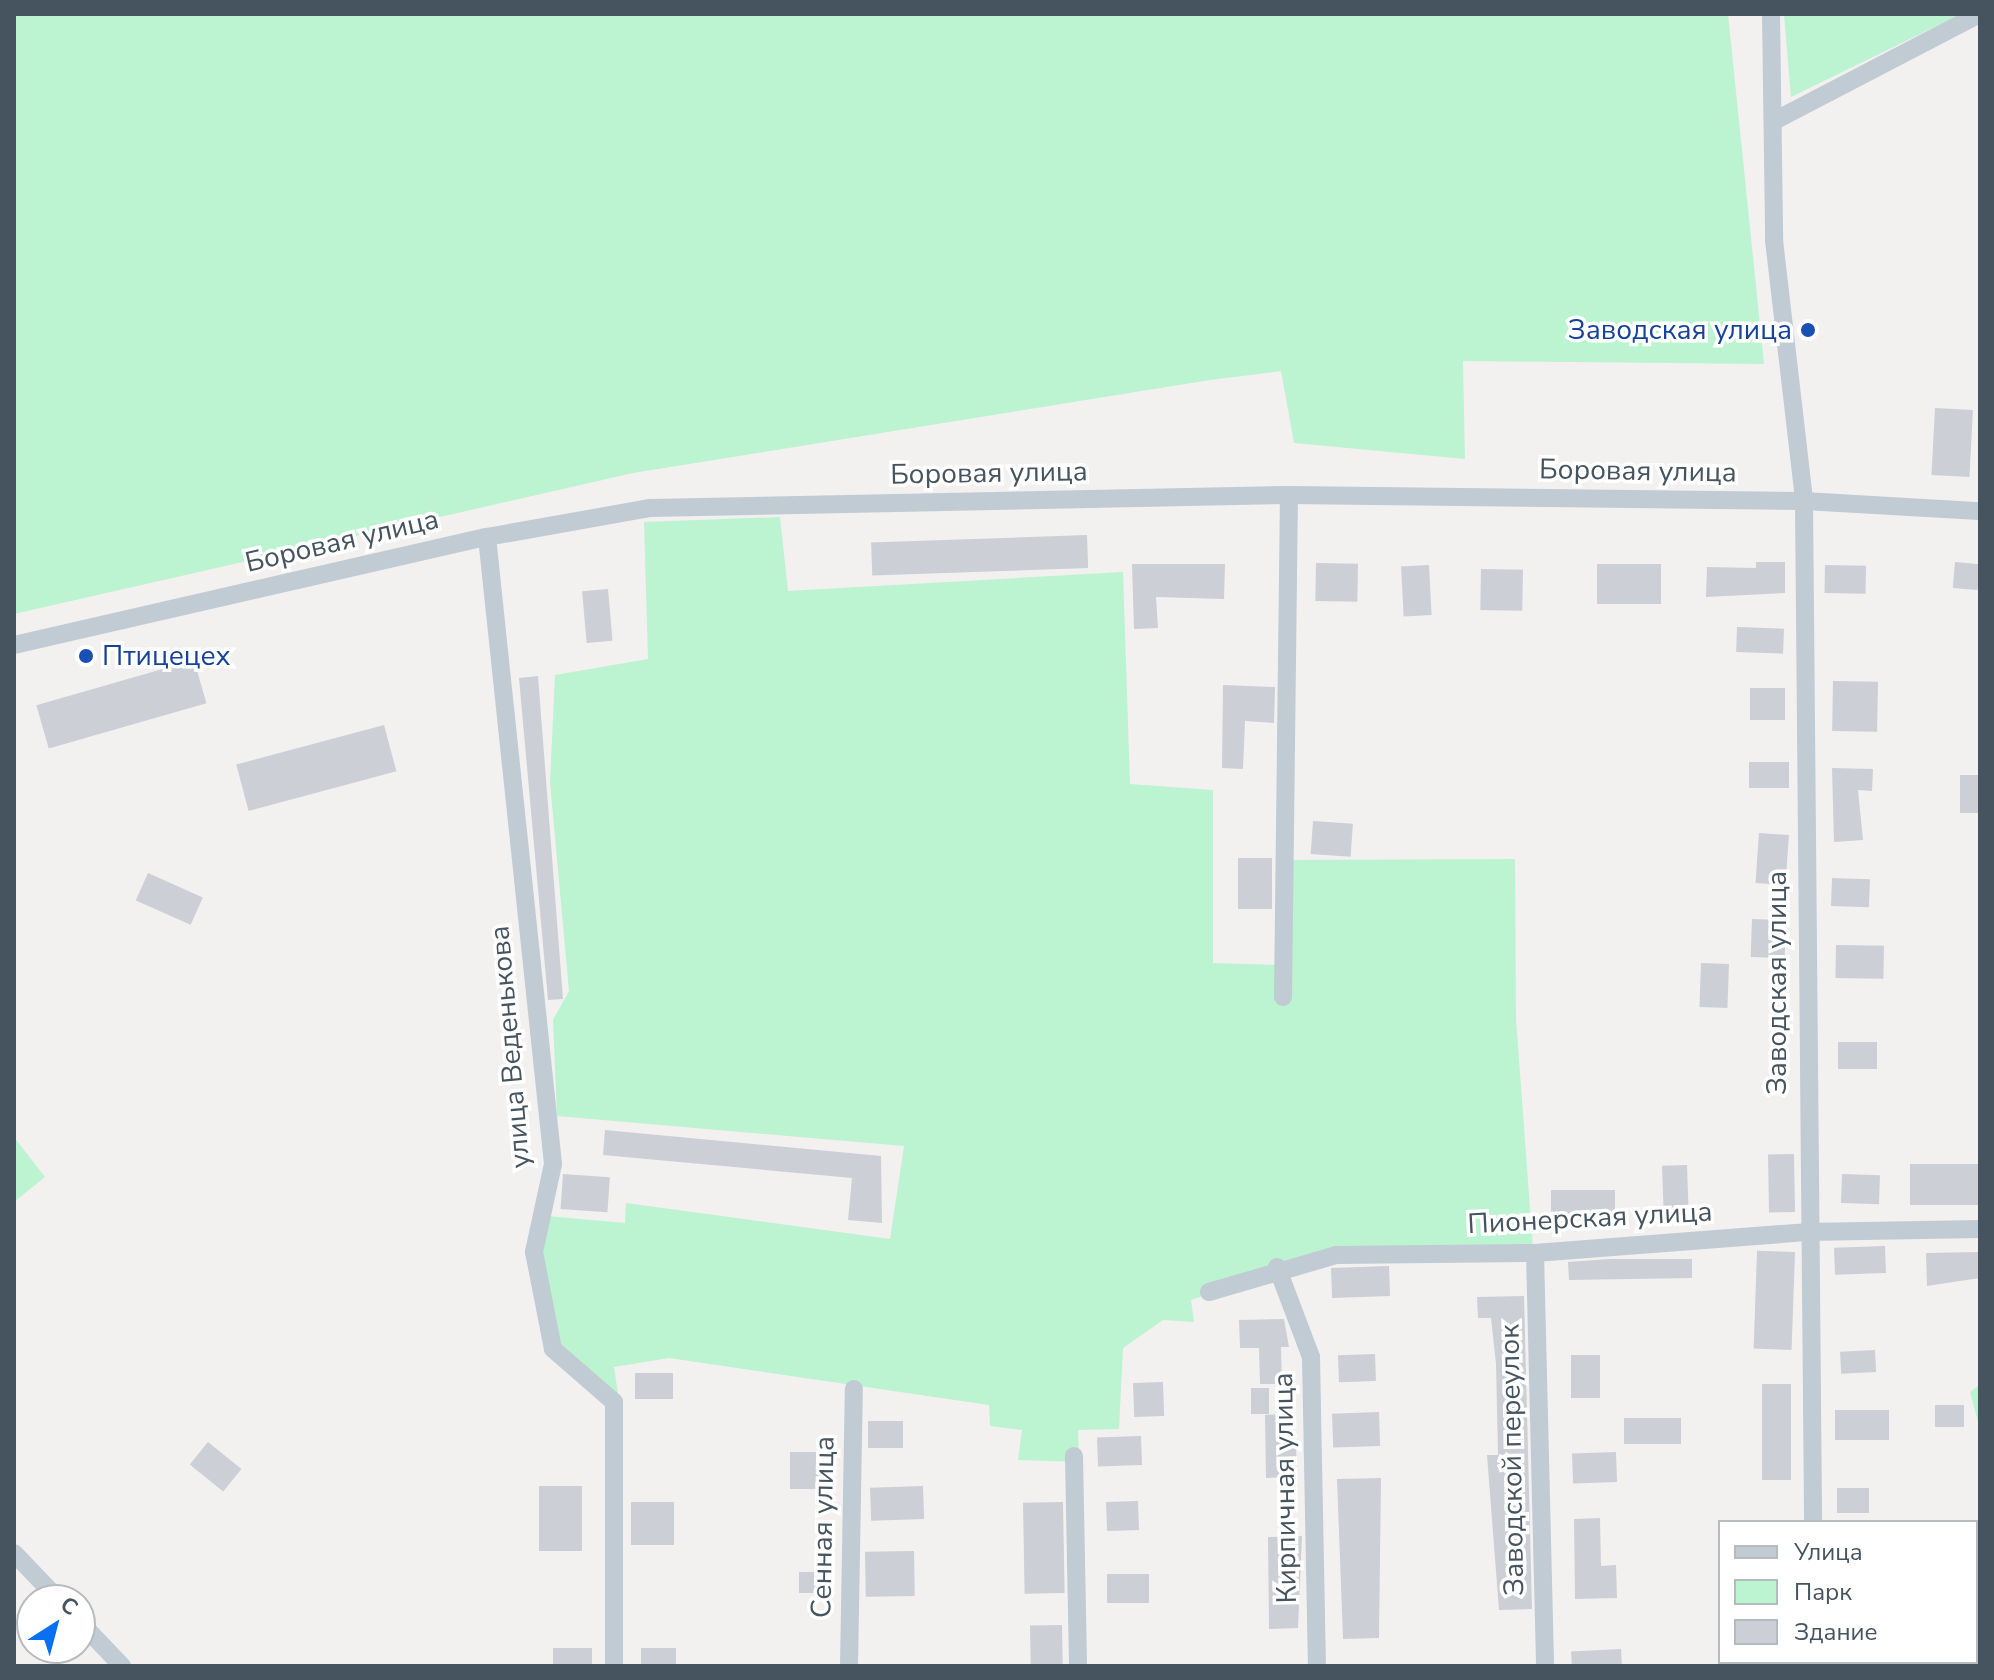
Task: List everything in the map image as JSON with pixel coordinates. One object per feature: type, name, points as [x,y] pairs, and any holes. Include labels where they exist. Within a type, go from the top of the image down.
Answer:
[{"type":"street","name":"Заводская улица","points":[[1771,14],[1776,120],[1774,240],[1804,501],[1806,1232],[1813,1520]]},
{"type":"street","points":[[1776,120],[1980,14]]},
{"type":"street","points":[[1283,997],[1289,495]]},
{"type":"street","name":"Боровая улица","points":[[14,645],[487,537],[650,508],[1289,495],[1804,501],[1980,511]]},
{"type":"street","name":"улица Веденькова","points":[[487,537],[553,1164],[534,1252],[553,1349],[614,1402],[614,1666]]},
{"type":"street","name":"Пионерская улица","points":[[1209,1292],[1277,1267],[1336,1255],[1535,1253],[1806,1232],[1980,1229]]},
{"type":"street","name":"Заводской переулок","points":[[1535,1253],[1545,1666]]},
{"type":"street","name":"Кирпичная улица","points":[[1277,1267],[1311,1357],[1317,1666]]},
{"type":"street","name":"Сенная улица","points":[[849,1666],[854,1389]]},
{"type":"street","points":[[1074,1456],[1078,1666]]},
{"type":"street","points":[[14,1553],[44,1584]]},
{"type":"street","points":[[96,1639],[122,1666]]},
{"type":"green space","points":[[14,14],[1728,14],[1764,364],[1463,361],[1465,459],[1294,443],[1281,371],[1210,380],[633,473],[14,614]]},
{"type":"green space","points":[[1784,14],[1961,14],[1791,97]]},
{"type":"green space","points":[[780,517],[788,591],[1123,572],[1130,784],[1213,790],[1213,963],[1280,965],[1291,860],[1515,859],[1516,1019],[1533,1249],[1338,1250],[1191,1300],[1194,1322],[1163,1320],[1123,1348],[1119,1429],[1078,1430],[1079,1462],[1018,1460],[1022,1430],[990,1426],[989,1405],[669,1358],[614,1367],[619,1401],[557,1345],[541,1255],[547,1216],[625,1223],[626,1203],[890,1239],[904,1146],[557,1116],[553,1020],[569,991],[550,782],[555,675],[648,659],[644,522]]},
{"type":"green space","points":[[14,1137],[45,1177],[14,1202]]},
{"type":"green space","points":[[1980,1385],[1980,1429],[1970,1392]]},
{"type":"building","points":[[1935,408],[1973,410],[1969,477],[1931,475]]},
{"type":"building","points":[[1087,535],[1088,568],[872,576],[871,543]]},
{"type":"building","points":[[1756,562],[1785,562],[1785,593],[1706,597],[1707,567],[1756,568]]},
{"type":"building","points":[[1955,562],[1980,564],[1978,590],[1953,588]]},
{"type":"building","points":[[1316,563],[1358,564],[1357,602],[1315,601]]},
{"type":"building","points":[[1132,564],[1225,564],[1224,599],[1156,597],[1158,628],[1134,629]]},
{"type":"building","points":[[1597,564],[1661,564],[1661,604],[1597,604]]},
{"type":"building","points":[[1429,565],[1432,615],[1404,616],[1401,566]]},
{"type":"building","points":[[1825,565],[1866,566],[1866,594],[1825,593]]},
{"type":"building","points":[[1481,569],[1523,570],[1522,611],[1480,610]]},
{"type":"building","points":[[608,589],[613,641],[587,643],[582,591]]},
{"type":"building","points":[[1737,627],[1784,629],[1783,654],[1736,652]]},
{"type":"building","points":[[194,660],[206,703],[49,748],[36,705]]},
{"type":"building","points":[[538,676],[563,999],[548,1000],[519,678]]},
{"type":"building","points":[[1833,681],[1878,682],[1877,732],[1832,731]]},
{"type":"building","points":[[1223,685],[1275,687],[1274,723],[1245,721],[1243,769],[1222,768]]},
{"type":"building","points":[[1750,688],[1785,688],[1785,720],[1750,720]]},
{"type":"building","points":[[384,725],[396,771],[249,811],[236,765]]},
{"type":"building","points":[[1749,762],[1789,762],[1789,788],[1749,788]]},
{"type":"building","points":[[1832,768],[1873,769],[1872,791],[1858,790],[1863,840],[1834,842]]},
{"type":"building","points":[[1960,775],[1980,775],[1980,813],[1960,813]]},
{"type":"building","points":[[1313,821],[1353,824],[1351,857],[1311,854]]},
{"type":"building","points":[[1759,833],[1789,835],[1785,885],[1756,883]]},
{"type":"building","points":[[1238,858],[1272,858],[1272,909],[1238,909]]},
{"type":"building","points":[[148,873],[203,897],[191,925],[136,900]]},
{"type":"building","points":[[1832,878],[1870,879],[1869,907],[1831,906]]},
{"type":"building","points":[[1752,919],[1786,920],[1785,958],[1751,957]]},
{"type":"building","points":[[1836,945],[1884,946],[1883,979],[1835,978]]},
{"type":"building","points":[[1701,963],[1729,964],[1727,1008],[1699,1007]]},
{"type":"building","points":[[1838,1042],[1877,1042],[1877,1069],[1838,1069]]},
{"type":"building","points":[[605,1130],[881,1156],[882,1223],[848,1220],[852,1178],[603,1155]]},
{"type":"building","points":[[1768,1154],[1794,1154],[1795,1212],[1769,1212]]},
{"type":"building","points":[[1910,1164],[1980,1164],[1980,1205],[1910,1205]]},
{"type":"building","points":[[1687,1165],[1689,1213],[1664,1214],[1662,1166]]},
{"type":"building","points":[[563,1174],[610,1177],[607,1212],[561,1209]]},
{"type":"building","points":[[1842,1174],[1880,1175],[1879,1204],[1841,1203]]},
{"type":"building","points":[[1551,1190],[1615,1190],[1615,1218],[1551,1218]]},
{"type":"building","points":[[1885,1246],[1886,1273],[1835,1275],[1834,1248]]},
{"type":"building","points":[[1757,1251],[1795,1252],[1792,1350],[1754,1349]]},
{"type":"building","points":[[1980,1252],[1980,1278],[1927,1286],[1926,1253]]},
{"type":"building","points":[[1692,1259],[1692,1278],[1569,1280],[1568,1262]]},
{"type":"building","points":[[1389,1266],[1390,1296],[1332,1298],[1331,1268]]},
{"type":"building","points":[[1524,1296],[1532,1609],[1499,1610],[1487,1455],[1498,1455],[1496,1364],[1491,1318],[1478,1318],[1477,1297]]},
{"type":"building","points":[[1284,1319],[1289,1347],[1281,1347],[1282,1384],[1260,1384],[1259,1348],[1240,1348],[1239,1320]]},
{"type":"building","points":[[1875,1350],[1876,1372],[1841,1374],[1840,1352]]},
{"type":"building","points":[[1375,1354],[1376,1381],[1339,1382],[1338,1355]]},
{"type":"building","points":[[1571,1355],[1600,1355],[1600,1398],[1571,1398]]},
{"type":"building","points":[[635,1373],[673,1373],[673,1399],[635,1399]]},
{"type":"building","points":[[1163,1382],[1164,1416],[1134,1417],[1133,1383]]},
{"type":"building","points":[[1762,1384],[1791,1384],[1791,1480],[1762,1480]]},
{"type":"building","points":[[1251,1388],[1269,1388],[1269,1414],[1251,1414]]},
{"type":"building","points":[[1935,1405],[1964,1405],[1964,1427],[1935,1427]]},
{"type":"building","points":[[1835,1410],[1889,1410],[1889,1440],[1835,1440]]},
{"type":"building","points":[[1379,1412],[1380,1446],[1333,1448],[1332,1414]]},
{"type":"building","points":[[1283,1414],[1284,1443],[1296,1443],[1297,1477],[1266,1478],[1265,1415]]},
{"type":"building","points":[[1624,1418],[1681,1418],[1681,1444],[1624,1444]]},
{"type":"building","points":[[868,1421],[903,1421],[903,1448],[868,1448]]},
{"type":"building","points":[[1141,1436],[1142,1465],[1098,1467],[1097,1438]]},
{"type":"building","points":[[208,1442],[241,1469],[223,1492],[190,1465]]},
{"type":"building","points":[[790,1452],[830,1452],[830,1489],[790,1489]]},
{"type":"building","points":[[1616,1452],[1617,1482],[1573,1484],[1572,1454]]},
{"type":"building","points":[[1381,1478],[1379,1638],[1343,1639],[1337,1479]]},
{"type":"building","points":[[539,1486],[582,1486],[582,1551],[539,1551]]},
{"type":"building","points":[[923,1486],[924,1519],[871,1521],[870,1488]]},
{"type":"building","points":[[1837,1488],[1869,1488],[1869,1513],[1837,1513]]},
{"type":"building","points":[[1138,1501],[1139,1530],[1107,1531],[1106,1502]]},
{"type":"building","points":[[631,1502],[674,1502],[674,1545],[631,1545]]},
{"type":"building","points":[[1063,1502],[1065,1593],[1025,1594],[1023,1503]]},
{"type":"building","points":[[1600,1518],[1601,1566],[1616,1565],[1617,1598],[1575,1599],[1574,1519]]},
{"type":"building","points":[[1302,1536],[1298,1628],[1269,1629],[1268,1537]]},
{"type":"building","points":[[914,1551],[915,1596],[866,1597],[865,1552]]},
{"type":"building","points":[[799,1572],[825,1572],[825,1593],[799,1593]]},
{"type":"building","points":[[1107,1574],[1149,1574],[1149,1603],[1107,1603]]},
{"type":"building","points":[[1062,1625],[1063,1664],[1031,1665],[1030,1626]]},
{"type":"building","points":[[553,1648],[592,1648],[592,1666],[553,1666]]},
{"type":"building","points":[[641,1648],[676,1648],[676,1666],[641,1666]]},
{"type":"building","points":[[1621,1649],[1622,1666],[1572,1666],[1571,1652]]},
{"type":"place","name":"Заводская улица","points":[[1808,330]]},
{"type":"place","name":"Птицецех","points":[[86,656]]}]
